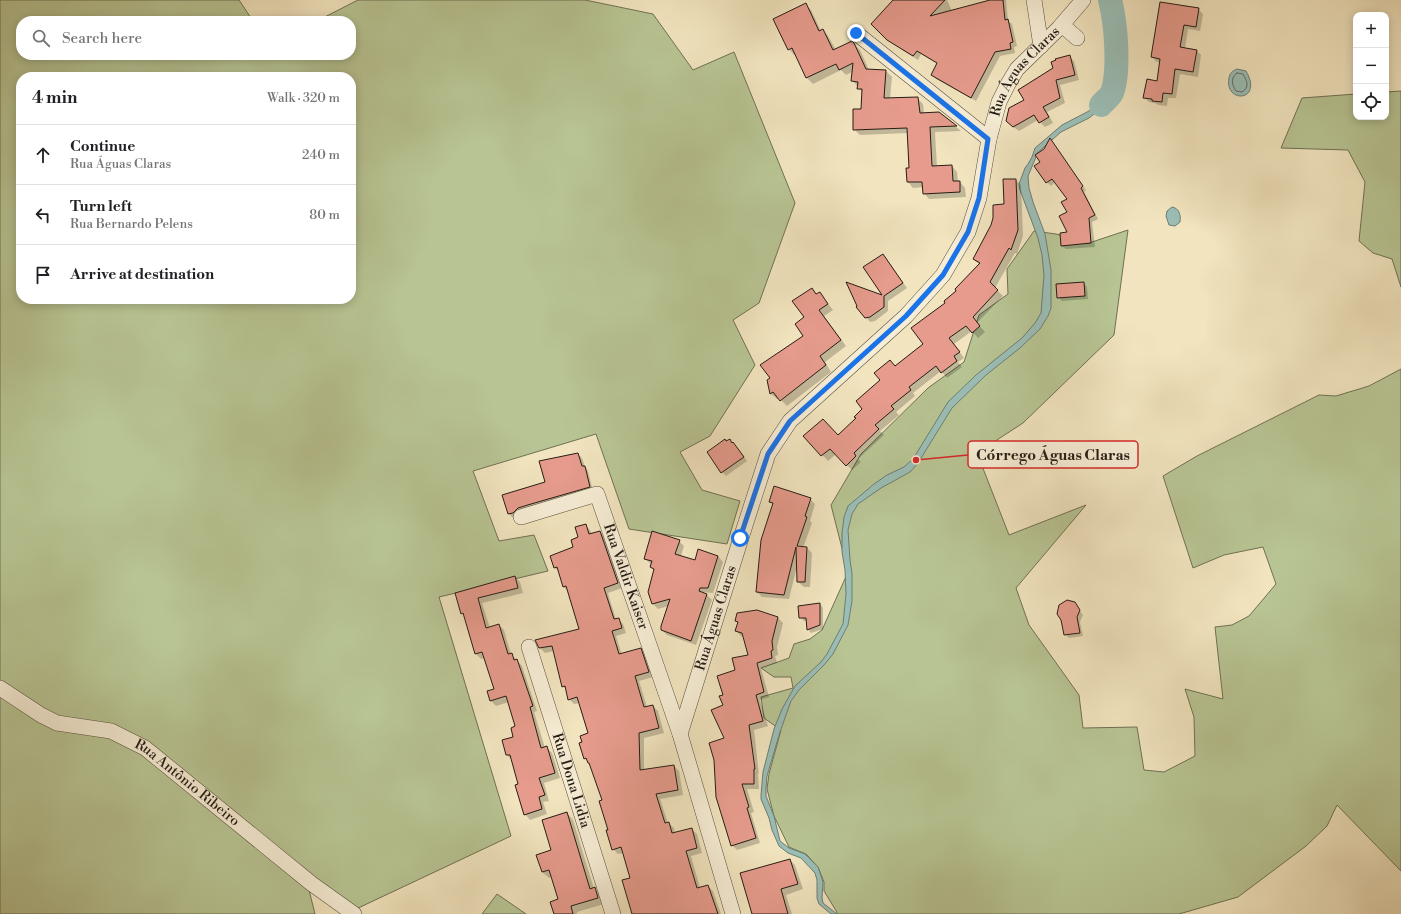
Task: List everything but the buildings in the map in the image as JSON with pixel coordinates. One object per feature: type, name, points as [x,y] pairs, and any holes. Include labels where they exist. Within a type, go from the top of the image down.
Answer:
[{"type":"street","points":[[1034,0],[1041,46]]},
{"type":"street","name":"Rua Águas Claras","points":[[680,734],[740,538],[768,454],[790,421],[906,316],[943,275],[968,232],[979,198],[988,139],[999,102],[1008,84],[1017,69],[1062,25],[1082,0]]},
{"type":"street","points":[[1062,25],[1077,38]]},
{"type":"street","points":[[856,33],[988,139]]},
{"type":"street","name":"Rua Valdir Kaiser","points":[[521,517],[597,494],[680,734]]},
{"type":"street","name":"Rua Dona Lidia","points":[[529,647],[613,914]]},
{"type":"street","name":"Rua Antônio Ribeiro","points":[[0,688],[41,715],[57,723],[110,731],[145,748],[312,884],[354,914]]},
{"type":"street","points":[[680,734],[733,914]]},
{"type":"green space","points":[[0,0],[239,0],[250,16],[16,16],[16,60],[356,60],[356,16],[327,16],[358,0],[585,0],[653,14],[693,70],[734,52],[795,203],[759,303],[733,320],[755,365],[710,436],[680,452],[702,490],[740,501],[727,544],[629,529],[596,434],[473,471],[499,541],[534,535],[548,571],[439,597],[511,836],[354,910],[306,878],[315,914],[0,914]]},
{"type":"green space","points":[[1401,91],[1401,287],[1392,259],[1373,253],[1359,241],[1365,182],[1348,150],[1281,148],[1302,98],[1353,94],[1353,120],[1389,120],[1389,92]]},
{"type":"green space","points":[[1128,230],[1114,335],[1023,423],[977,453],[1009,535],[1086,505],[1016,588],[1029,625],[1079,695],[1083,728],[1137,727],[1144,770],[1164,772],[1195,756],[1194,717],[1185,689],[1223,699],[1215,627],[1232,625],[1249,616],[1276,584],[1263,547],[1224,555],[1193,568],[1163,476],[1197,456],[1319,395],[1336,396],[1369,386],[1401,369],[1401,871],[1337,805],[1327,826],[1306,846],[1238,897],[1179,914],[838,914],[824,891],[824,882],[818,867],[806,854],[789,847],[774,816],[767,789],[769,774],[781,730],[764,718],[761,697],[793,688],[791,677],[774,677],[761,668],[789,658],[794,644],[810,639],[822,630],[848,572],[831,505],[861,454],[928,388],[964,362],[979,315],[1008,294],[1007,269],[1034,231],[1056,234],[1089,243]]},
{"type":"green space","points":[[497,894],[526,914],[482,914]]},
{"type":"water","points":[[1106,0],[1113,0],[1115,9],[1119,44],[1118,70],[1113,65],[1113,42]]},
{"type":"water","points":[[1237,69],[1246,71],[1250,81],[1250,89],[1247,94],[1242,96],[1232,92],[1229,86],[1230,75]]},
{"type":"water","points":[[1112,74],[1117,78],[1113,97],[1089,118],[1061,132],[1035,155],[1036,157],[1028,176],[1029,188],[1033,202],[1045,234],[1051,270],[1051,308],[1048,316],[1040,329],[1020,348],[986,375],[952,408],[918,463],[910,472],[881,488],[858,504],[852,514],[848,530],[852,574],[852,601],[848,625],[833,654],[799,690],[791,701],[767,776],[766,788],[766,796],[774,816],[780,841],[789,848],[805,854],[818,867],[823,882],[823,903],[837,914],[831,914],[819,904],[817,898],[817,880],[815,873],[801,858],[788,853],[779,846],[761,799],[761,795],[763,772],[774,729],[782,709],[795,686],[821,662],[827,654],[843,624],[846,594],[845,570],[842,552],[844,517],[848,506],[874,484],[887,475],[904,467],[913,459],[948,402],[976,375],[1022,338],[1035,323],[1041,313],[1044,275],[1042,255],[1038,238],[1019,184],[1035,148],[1062,125],[1089,111],[1107,94]]},
{"type":"water","points":[[1172,207],[1178,210],[1180,217],[1180,222],[1175,226],[1169,225],[1166,216],[1167,211]]},
{"type":"waterway","points":[[1101,105],[1112,93],[1116,72],[1114,21],[1110,0]]},
{"type":"place","name":"Córrego Águas Claras","points":[[916,460]]},
{"type":"route","points":[[740,538],[768,454],[790,421],[906,316],[943,275],[968,232],[979,198],[988,139],[856,33]]}]
